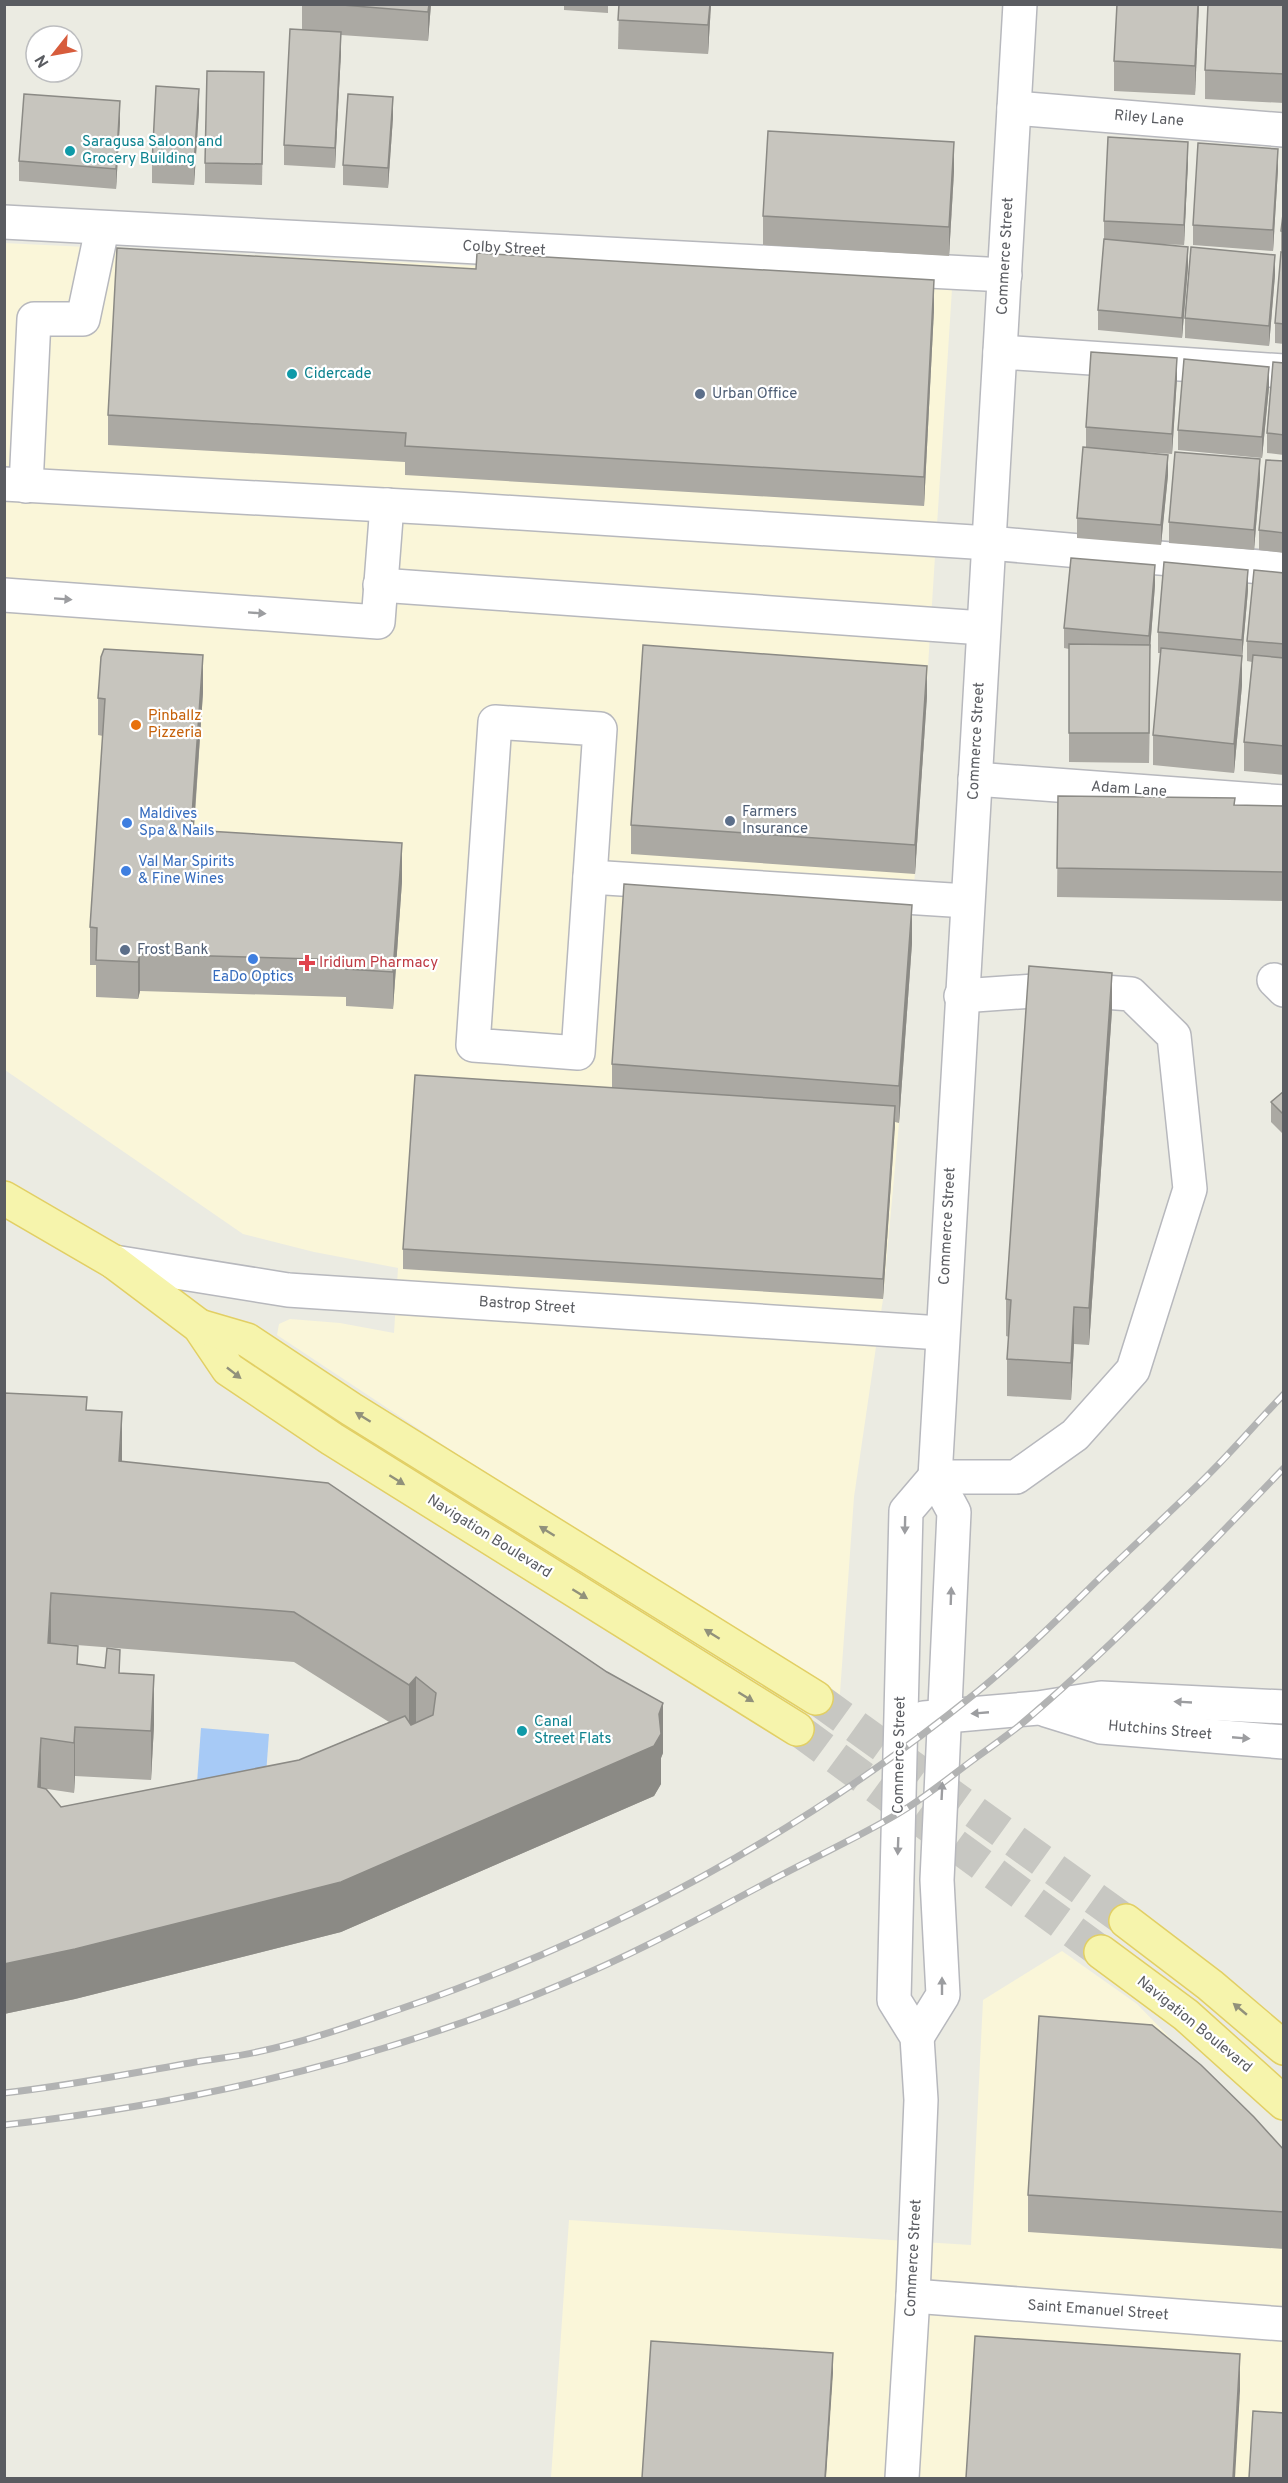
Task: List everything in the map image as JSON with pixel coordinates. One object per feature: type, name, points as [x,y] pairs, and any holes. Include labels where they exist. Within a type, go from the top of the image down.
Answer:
[{"type":"main road","name":"Navigation Boulevard","points":[[4,1198],[114,1262],[199,1326],[228,1369],[313,1427],[797,1729]]},
{"type":"main road","name":"Navigation Boulevard","points":[[199,1326],[248,1340],[351,1409],[816,1698]]},
{"type":"main road","points":[[1126,1921],[1210,1985],[1284,2048]]},
{"type":"main road","name":"Navigation Boulevard","points":[[1101,1952],[1186,2015],[1284,2103]]},
{"type":"street","name":"Commerce Street","points":[[902,2478],[913,2296],[921,2100],[917,2037],[894,2000],[906,1511],[935,1477],[941,1334],[1020,4]]},
{"type":"street","name":"Riley Lane","points":[[1014,108],[1284,130]]},
{"type":"street","name":"Colby Street","points":[[4,222],[102,229],[1005,275]]},
{"type":"street","points":[[102,229],[83,319],[34,319],[15,485],[387,505],[988,543],[1284,569]]},
{"type":"street","points":[[1000,352],[1284,371]]},
{"type":"street","points":[[4,595],[378,622],[387,505]]},
{"type":"street","points":[[380,585],[983,628]]},
{"type":"street","points":[[495,722],[600,729],[590,878],[578,1053],[473,1046],[495,722]]},
{"type":"street","name":"Adam Lane","points":[[975,779],[1284,801]]},
{"type":"street","points":[[590,878],[967,901]]},
{"type":"street","points":[[917,2037],[943,1995],[937,1880],[954,1512],[935,1477],[1016,1477],[1075,1434],[1133,1370],[1190,1189],[1174,1036],[1131,994],[1062,989],[961,996]]},
{"type":"street","name":"Bastrop Street","points":[[114,1262],[288,1290],[941,1334]]},
{"type":"street","name":"Hutchins Street","points":[[900,1720],[1038,1708],[1101,1698],[1284,1707]]},
{"type":"street","name":"Hutchins Street","points":[[1038,1708],[1101,1726],[1284,1742]]},
{"type":"street","name":"Saint Emanuel Street","points":[[913,2296],[1284,2324]]},
{"type":"shaded area","points":[[4,243],[952,289],[899,1123],[883,1299],[854,1497],[839,1707],[277,1335],[279,1324],[290,1319],[340,1323],[394,1333],[398,1268],[314,1252],[243,1234],[5,1070]]},
{"type":"shaded area","points":[[1062,1951],[1137,2004],[1283,2154],[1283,2478],[551,2478],[569,2220],[971,2245],[983,2000]]},
{"type":"water","points":[[201,1728],[269,1734],[265,1788],[197,1783]]},
{"type":"building","points":[[330,4],[429,4],[428,12]]},
{"type":"building","points":[[619,4],[710,4],[708,25],[618,20]]},
{"type":"building","points":[[1117,4],[1198,4],[1195,66],[1114,61]]},
{"type":"building","points":[[1208,4],[1284,4],[1284,74],[1205,70]]},
{"type":"building","points":[[290,29],[341,32],[335,148],[284,145]]},
{"type":"building","points":[[207,71],[264,72],[262,164],[205,163]]},
{"type":"building","points":[[156,86],[199,89],[194,165],[152,163]]},
{"type":"building","name":"Saragusa Saloon and Grocery Building","points":[[24,94],[120,101],[116,169],[19,161]]},
{"type":"building","points":[[348,94],[393,97],[388,168],[343,165]]},
{"type":"building","points":[[768,131],[954,142],[949,227],[763,216]]},
{"type":"building","points":[[1108,137],[1188,142],[1184,225],[1104,221]]},
{"type":"building","points":[[1198,143],[1278,149],[1273,230],[1193,225]]},
{"type":"building","points":[[1284,206],[1284,232],[1281,231]]},
{"type":"building","points":[[1104,239],[1188,247],[1182,318],[1098,310]]},
{"type":"building","points":[[1191,247],[1275,255],[1269,326],[1185,318]]},
{"type":"building","points":[[117,248],[476,269],[477,253],[934,280],[924,477],[405,446],[406,433],[108,415]]},
{"type":"building","points":[[1281,252],[1284,253],[1284,324],[1275,323]]},
{"type":"building","points":[[1091,352],[1177,358],[1172,434],[1086,427]]},
{"type":"building","points":[[1184,359],[1269,367],[1262,437],[1178,430]]},
{"type":"building","points":[[1273,362],[1284,363],[1284,435],[1267,433]]},
{"type":"building","points":[[1083,447],[1168,455],[1161,525],[1077,518]]},
{"type":"building","points":[[1175,452],[1260,459],[1254,530],[1169,522]]},
{"type":"building","points":[[1266,460],[1284,461],[1284,533],[1259,530]]},
{"type":"building","points":[[1071,558],[1155,565],[1149,636],[1064,628]]},
{"type":"building","points":[[1164,562],[1248,570],[1242,640],[1158,632]]},
{"type":"building","points":[[1254,570],[1284,573],[1284,644],[1247,641]]},
{"type":"building","points":[[1069,644],[1150,645],[1149,733],[1069,733]]},
{"type":"building","points":[[643,645],[927,666],[915,845],[631,825]]},
{"type":"building","points":[[1161,648],[1242,656],[1234,744],[1153,735]]},
{"type":"building","points":[[104,649],[203,655],[191,830],[402,843],[393,972],[346,969],[347,960],[140,954],[138,962],[96,960],[97,928],[90,927],[105,699],[98,698],[101,657]]},
{"type":"building","points":[[1253,655],[1284,658],[1284,746],[1244,742]]},
{"type":"building","points":[[1058,796],[1235,798],[1234,805],[1284,806],[1284,872],[1057,868]]},
{"type":"building","points":[[624,884],[912,905],[899,1086],[612,1064]]},
{"type":"building","points":[[1029,966],[1112,973],[1089,1308],[1074,1307],[1071,1363],[1007,1359],[1011,1300],[1006,1299]]},
{"type":"building","points":[[415,1075],[895,1106],[883,1279],[403,1249]]},
{"type":"building","points":[[1284,1091],[1284,1115],[1271,1102]]},
{"type":"building","name":"Canal Street Flats","points":[[4,1393],[87,1397],[86,1410],[122,1412],[119,1461],[328,1483],[607,1672],[663,1703],[659,1714],[661,1734],[654,1746],[341,1882],[75,1949],[4,1964]],"holes":[[[51,1593],[294,1612],[409,1685],[416,1677],[436,1693],[433,1715],[411,1725],[405,1716],[299,1760],[61,1807],[46,1789],[38,1787],[41,1738],[74,1743],[75,1727],[151,1731],[154,1675],[119,1673],[120,1650],[107,1648],[105,1668],[77,1664],[78,1646],[48,1643]]]},
{"type":"building","points":[[1039,2016],[1152,2025],[1201,2065],[1284,2150],[1284,2212],[1028,2195]]},
{"type":"building","points":[[975,2336],[1240,2354],[1233,2478],[966,2478]]},
{"type":"building","points":[[651,2341],[833,2353],[825,2478],[642,2478]]},
{"type":"building","points":[[1253,2411],[1284,2413],[1284,2478],[1249,2478]]},
{"type":"tunnel","points":[[816,1698],[1126,1921]]},
{"type":"tunnel","points":[[797,1729],[1101,1952]]},
{"type":"railway","points":[[4,2093],[249,2054],[329,2033],[478,1981],[629,1914],[702,1876],[774,1835],[843,1791],[911,1743],[977,1692],[1041,1635],[1201,1482],[1284,1394]]},
{"type":"railway","points":[[4,2125],[147,2104],[218,2090],[358,2056],[495,2011],[588,1973],[666,1936],[899,1813],[1019,1726],[1121,1633],[1284,1468]]},
{"type":"place","name":"Saragusa Saloon and Grocery Building","points":[[70,151]]},
{"type":"place","name":"Cidercade","points":[[292,374]]},
{"type":"place","name":"Urban Office","points":[[700,394]]},
{"type":"place","name":"Pinballz Pizzeria","points":[[136,725]]},
{"type":"place","name":"Farmers Insurance","points":[[730,821]]},
{"type":"place","name":"Maldives Spa & Nails","points":[[127,823]]},
{"type":"place","name":"Val Mar Spirits & Fine Wines","points":[[126,871]]},
{"type":"place","name":"Frost Bank","points":[[125,950]]},
{"type":"place","name":"EaDo Optics","points":[[253,959]]},
{"type":"place","name":"Iridium Pharmacy","points":[[307,963]]},
{"type":"place","name":"Canal Street Flats","points":[[522,1731]]}]
